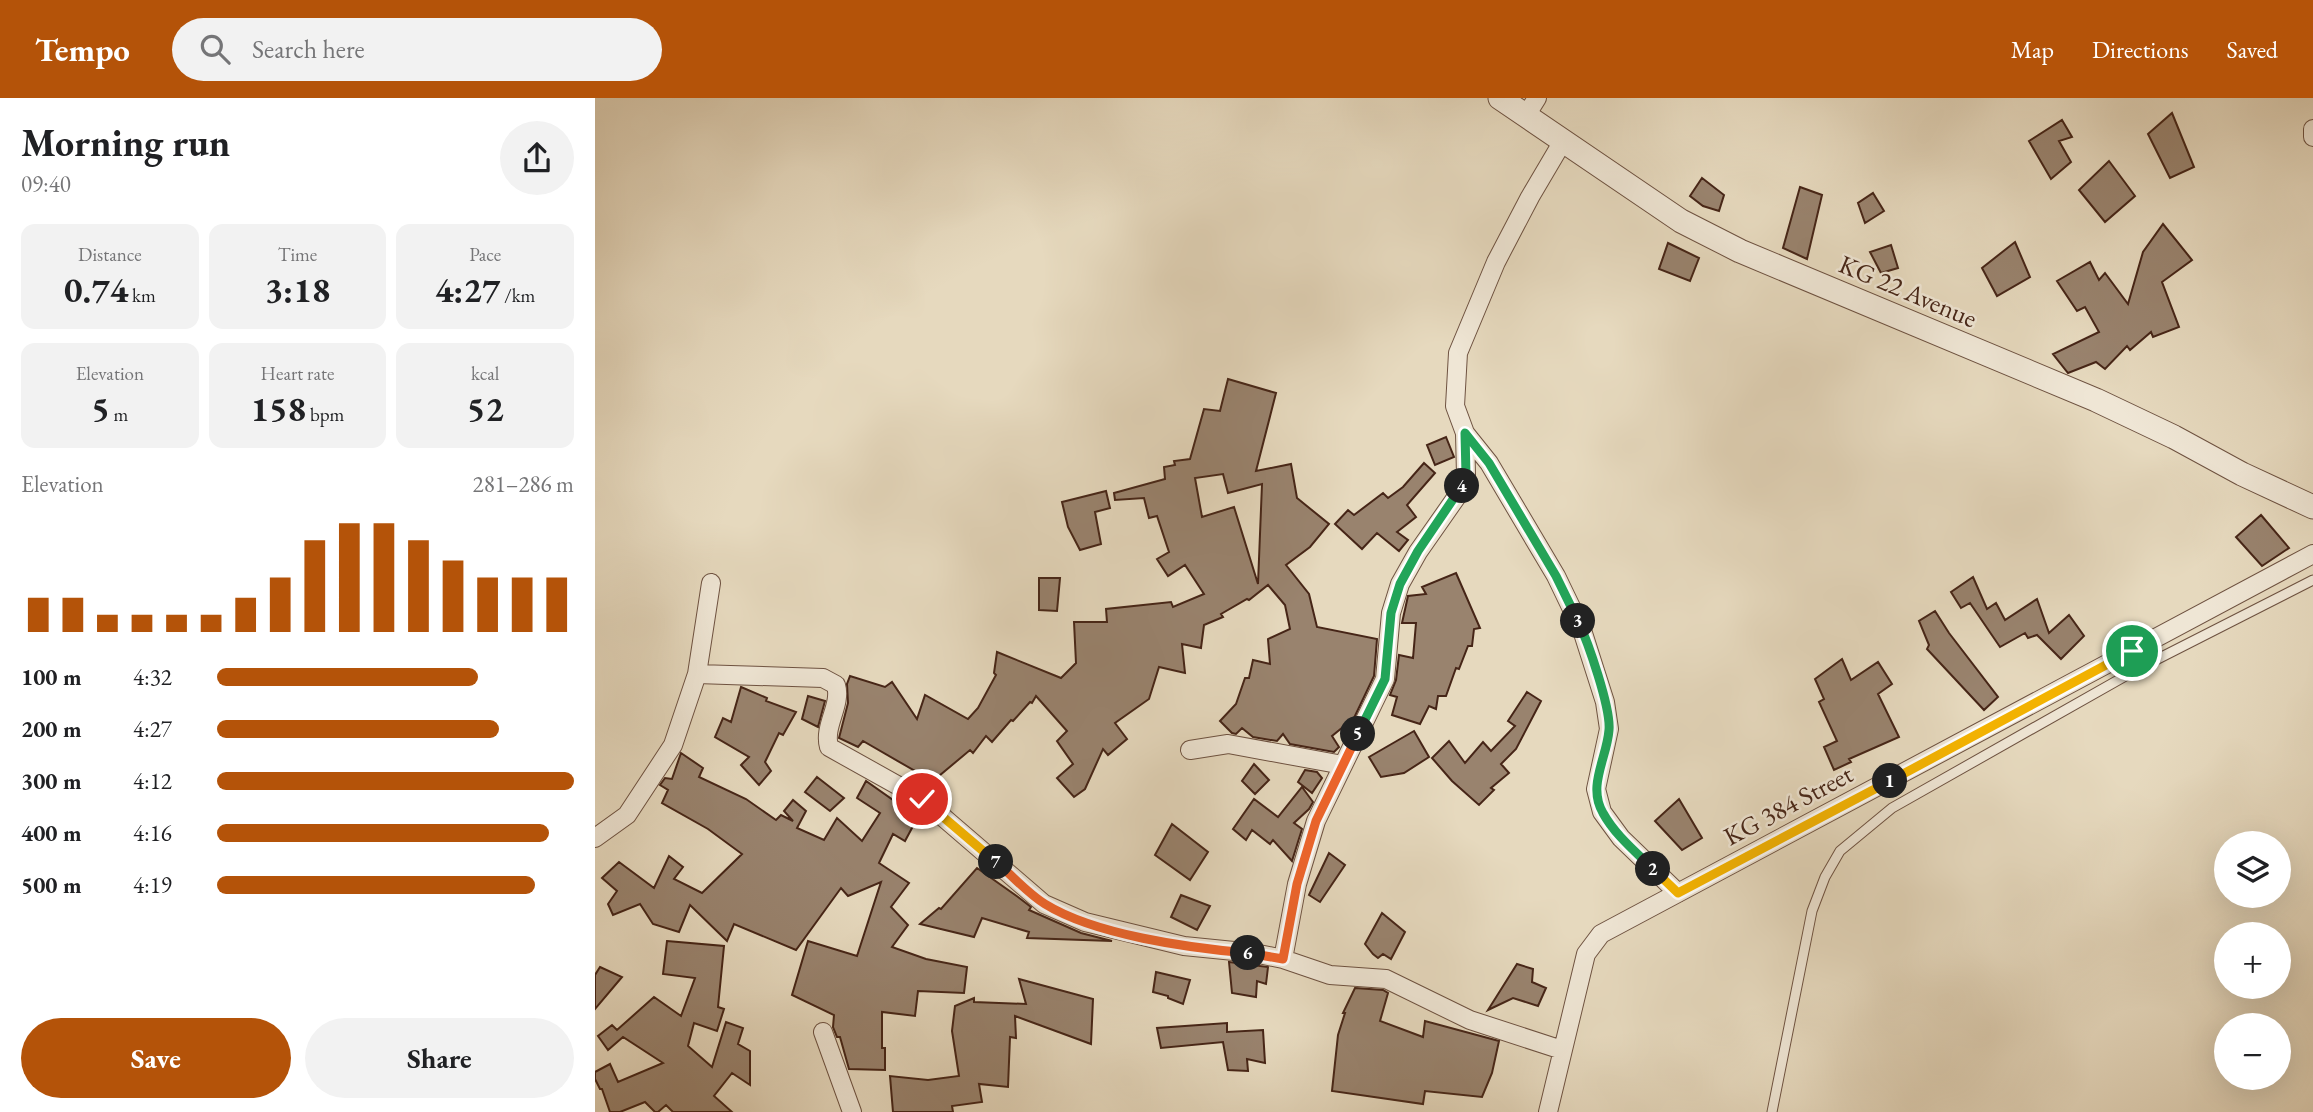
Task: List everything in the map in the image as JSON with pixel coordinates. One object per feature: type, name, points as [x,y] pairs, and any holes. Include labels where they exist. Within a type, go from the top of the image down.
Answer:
[{"type":"street","name":"KG 22 Avenue","points":[[1500,98],[1532,106],[1563,141],[1681,221],[1740,251],[2096,400],[2174,437],[2242,474],[2313,506]]},
{"type":"street","points":[[2313,129],[2313,137]]},
{"type":"street","points":[[1563,141],[1496,262],[1458,353],[1455,406],[1465,433],[1489,463],[1556,576],[1582,630],[1605,702],[1609,729],[1596,789],[1602,812],[1621,838],[1678,893]]},
{"type":"street","points":[[1283,959],[1297,884],[1316,821],[1385,679],[1391,613],[1400,584],[1418,551],[1463,484],[1466,475],[1465,433]]},
{"type":"street","name":"KG 384 Street","points":[[1548,1112],[1586,954],[1601,934],[2313,554]]},
{"type":"street","points":[[595,838],[627,815],[673,745],[697,674],[711,583]]},
{"type":"street","points":[[697,674],[823,678],[836,685],[838,692],[827,738],[829,747],[922,799],[1044,904],[1085,922],[1184,946],[1254,953],[1283,959],[1330,975],[1387,979],[1470,1020],[1563,1050]]},
{"type":"street","points":[[1190,750],[1228,744],[1343,765]]},
{"type":"street","points":[[824,1032],[852,1112]]},
{"type":"lane","points":[[1772,1112],[1812,911],[1825,877],[1840,851],[1863,830],[1903,801],[2136,670],[2313,580]]},
{"type":"building","points":[[2172,113],[2194,167],[2170,178],[2148,134]]},
{"type":"building","points":[[2062,120],[2072,137],[2059,141],[2071,162],[2051,179],[2029,141]]},
{"type":"building","points":[[2109,161],[2135,196],[2105,222],[2079,190]]},
{"type":"building","points":[[1702,178],[1724,195],[1719,211],[1703,206],[1690,196]]},
{"type":"building","points":[[1800,187],[1822,195],[1807,259],[1783,248]]},
{"type":"building","points":[[1873,193],[1884,211],[1865,223],[1858,203]]},
{"type":"building","points":[[2163,224],[2192,260],[2162,282],[2179,327],[2153,337],[2151,332],[2130,350],[2127,346],[2105,369],[2096,362],[2068,373],[2053,354],[2099,332],[2085,307],[2077,311],[2057,281],[2090,262],[2099,280],[2105,273],[2128,304],[2143,252]]},
{"type":"building","points":[[2015,242],[2030,277],[1997,296],[1982,268]]},
{"type":"building","points":[[1668,243],[1699,258],[1690,281],[1659,269]]},
{"type":"building","points":[[1891,245],[1898,268],[1881,273],[1870,252]]},
{"type":"building","points":[[1228,379],[1276,393],[1256,471],[1291,464],[1297,498],[1329,524],[1310,547],[1286,565],[1309,594],[1317,627],[1377,639],[1374,676],[1354,718],[1332,736],[1339,747],[1334,752],[1290,744],[1283,734],[1277,741],[1253,737],[1242,728],[1236,734],[1232,733],[1220,721],[1236,704],[1245,678],[1249,678],[1253,660],[1270,664],[1268,639],[1290,629],[1285,605],[1268,585],[1249,600],[1221,614],[1223,617],[1204,625],[1201,648],[1182,644],[1185,673],[1159,667],[1149,699],[1115,723],[1127,739],[1108,755],[1103,749],[1085,789],[1074,797],[1057,778],[1073,764],[1057,741],[1067,731],[1036,696],[992,742],[986,736],[973,753],[970,750],[939,776],[934,784],[863,741],[858,747],[839,738],[848,703],[847,684],[850,676],[885,687],[892,682],[917,719],[925,695],[968,719],[978,708],[996,675],[997,652],[1061,678],[1076,663],[1074,622],[1107,622],[1106,609],[1171,602],[1173,607],[1204,594],[1185,565],[1168,576],[1157,559],[1169,552],[1157,516],[1149,518],[1144,498],[1115,500],[1114,493],[1165,479],[1164,467],[1175,465],[1174,461],[1190,459],[1204,409],[1220,411]],"holes":[[[1223,474],[1228,493],[1262,484],[1258,584],[1234,507],[1202,517],[1195,478]]]},
{"type":"building","points":[[1446,437],[1454,457],[1435,465],[1427,445]]},
{"type":"building","points":[[1424,463],[1435,473],[1407,505],[1416,517],[1397,532],[1408,540],[1399,551],[1377,533],[1362,549],[1335,524],[1348,510],[1354,515],[1383,493],[1388,498],[1403,487]]},
{"type":"building","points":[[1106,491],[1110,508],[1095,512],[1101,544],[1080,550],[1068,527],[1062,502]]},
{"type":"building","points":[[2261,515],[2289,548],[2262,566],[2236,537]]},
{"type":"building","points":[[1456,573],[1480,628],[1474,629],[1472,646],[1468,646],[1459,669],[1456,668],[1446,696],[1438,696],[1436,709],[1429,706],[1420,724],[1392,715],[1397,697],[1390,695],[1396,680],[1399,655],[1413,658],[1416,623],[1402,623],[1408,596],[1426,594],[1422,587]]},
{"type":"building","points":[[1973,577],[1987,609],[1996,603],[2005,620],[2037,599],[2049,633],[2069,615],[2084,636],[2061,659],[2037,635],[2028,638],[2025,633],[2000,647],[1970,603],[1961,608],[1951,592]]},
{"type":"building","points":[[1039,578],[1060,578],[1057,611],[1039,610]]},
{"type":"building","points":[[1935,611],[1998,697],[1984,710],[1927,649],[1929,645],[1919,621]]},
{"type":"building","points":[[1842,659],[1851,680],[1878,662],[1892,684],[1878,694],[1899,737],[1849,759],[1851,762],[1834,770],[1824,747],[1837,741],[1819,702],[1824,699],[1815,679]]},
{"type":"building","points":[[741,687],[767,698],[766,701],[796,712],[783,735],[779,733],[765,762],[771,771],[759,785],[741,765],[749,757],[715,737],[723,718],[731,722]]},
{"type":"building","points":[[1527,692],[1541,701],[1516,749],[1501,764],[1509,773],[1491,788],[1494,790],[1479,805],[1452,781],[1432,758],[1449,741],[1465,763],[1483,742],[1491,751],[1515,726],[1508,721]]},
{"type":"building","points":[[808,696],[825,701],[818,727],[802,719]]},
{"type":"building","points":[[1414,731],[1429,757],[1404,773],[1381,777],[1369,757]]},
{"type":"building","points":[[681,753],[703,768],[699,777],[746,799],[776,820],[781,815],[793,821],[784,811],[793,800],[806,811],[797,828],[824,840],[837,818],[862,841],[880,813],[857,798],[866,781],[896,802],[898,799],[920,813],[905,841],[893,834],[879,863],[909,883],[891,907],[908,925],[892,947],[926,959],[967,967],[964,993],[918,991],[915,1016],[882,1012],[885,1070],[849,1069],[840,1037],[837,1037],[833,1027],[834,1015],[792,995],[808,941],[857,956],[881,882],[848,896],[841,888],[796,950],[734,924],[727,941],[690,905],[679,932],[653,924],[640,904],[613,915],[608,904],[617,891],[602,878],[619,862],[654,888],[669,856],[683,867],[674,879],[702,893],[742,854],[708,829],[662,803],[668,790],[660,785],[665,778],[672,779]]},
{"type":"building","points":[[1254,764],[1269,780],[1255,794],[1242,781]]},
{"type":"building","points":[[1305,770],[1317,772],[1322,778],[1312,793],[1298,782]]},
{"type":"building","points":[[817,777],[844,798],[830,811],[805,792]]},
{"type":"building","points":[[1302,787],[1313,802],[1294,823],[1302,829],[1292,861],[1273,840],[1270,844],[1252,830],[1246,840],[1233,829],[1254,799],[1278,817]]},
{"type":"building","points":[[1679,799],[1702,838],[1682,850],[1655,821]]},
{"type":"building","points":[[1172,824],[1208,852],[1190,880],[1155,855]]},
{"type":"building","points":[[1329,853],[1345,865],[1320,902],[1309,895]]},
{"type":"building","points":[[977,868],[1031,907],[1029,910],[1081,933],[1112,941],[1027,938],[1029,932],[982,918],[974,937],[920,924],[941,909]]},
{"type":"building","points":[[1181,895],[1210,906],[1197,930],[1171,917]]},
{"type":"building","points":[[1382,913],[1405,932],[1391,959],[1383,954],[1378,958],[1365,944]]},
{"type":"building","points":[[667,941],[724,946],[718,1007],[724,1009],[717,1031],[694,1023],[688,1046],[712,1067],[726,1022],[743,1028],[738,1044],[750,1051],[750,1085],[732,1073],[714,1096],[732,1112],[673,1112],[666,1105],[655,1112],[645,1102],[620,1112],[610,1112],[602,1089],[595,1079],[595,1072],[610,1064],[618,1082],[663,1063],[623,1037],[608,1050],[598,1036],[612,1025],[617,1030],[654,997],[681,1016],[695,978],[663,974]]},
{"type":"building","points":[[1229,962],[1268,967],[1266,984],[1257,981],[1256,997],[1232,993]]},
{"type":"building","points":[[1517,964],[1533,969],[1532,982],[1546,988],[1538,1006],[1513,998],[1488,1010]]},
{"type":"building","points":[[600,967],[622,977],[595,1009],[595,975]]},
{"type":"building","points":[[1156,972],[1190,980],[1183,1004],[1153,992]]},
{"type":"building","points":[[1019,979],[1093,999],[1091,1044],[1015,1016],[1016,1038],[1010,1037],[1008,1087],[979,1084],[982,1102],[952,1106],[953,1112],[893,1112],[890,1076],[928,1080],[959,1076],[952,1031],[955,1006],[974,998],[974,1002],[1026,1004]]},
{"type":"building","points":[[1355,988],[1383,990],[1388,993],[1380,1021],[1423,1037],[1425,1021],[1499,1041],[1492,1073],[1482,1097],[1425,1091],[1423,1104],[1332,1091],[1338,1035],[1343,1013]]},
{"type":"building","points":[[1227,1023],[1227,1032],[1263,1030],[1265,1063],[1247,1059],[1248,1071],[1228,1070],[1223,1042],[1161,1048],[1157,1028]]},
{"type":"route","points":[[922,799],[1044,904],[1085,922],[1127,933],[1184,946],[1254,953],[1283,959],[1297,884],[1316,821],[1385,679],[1391,613],[1400,584],[1418,551],[1460,492],[1466,475],[1465,433],[1489,463],[1556,576],[1582,630],[1605,702],[1609,729],[1596,789],[1602,812],[1621,838],[1678,893],[2132,651]]}]
